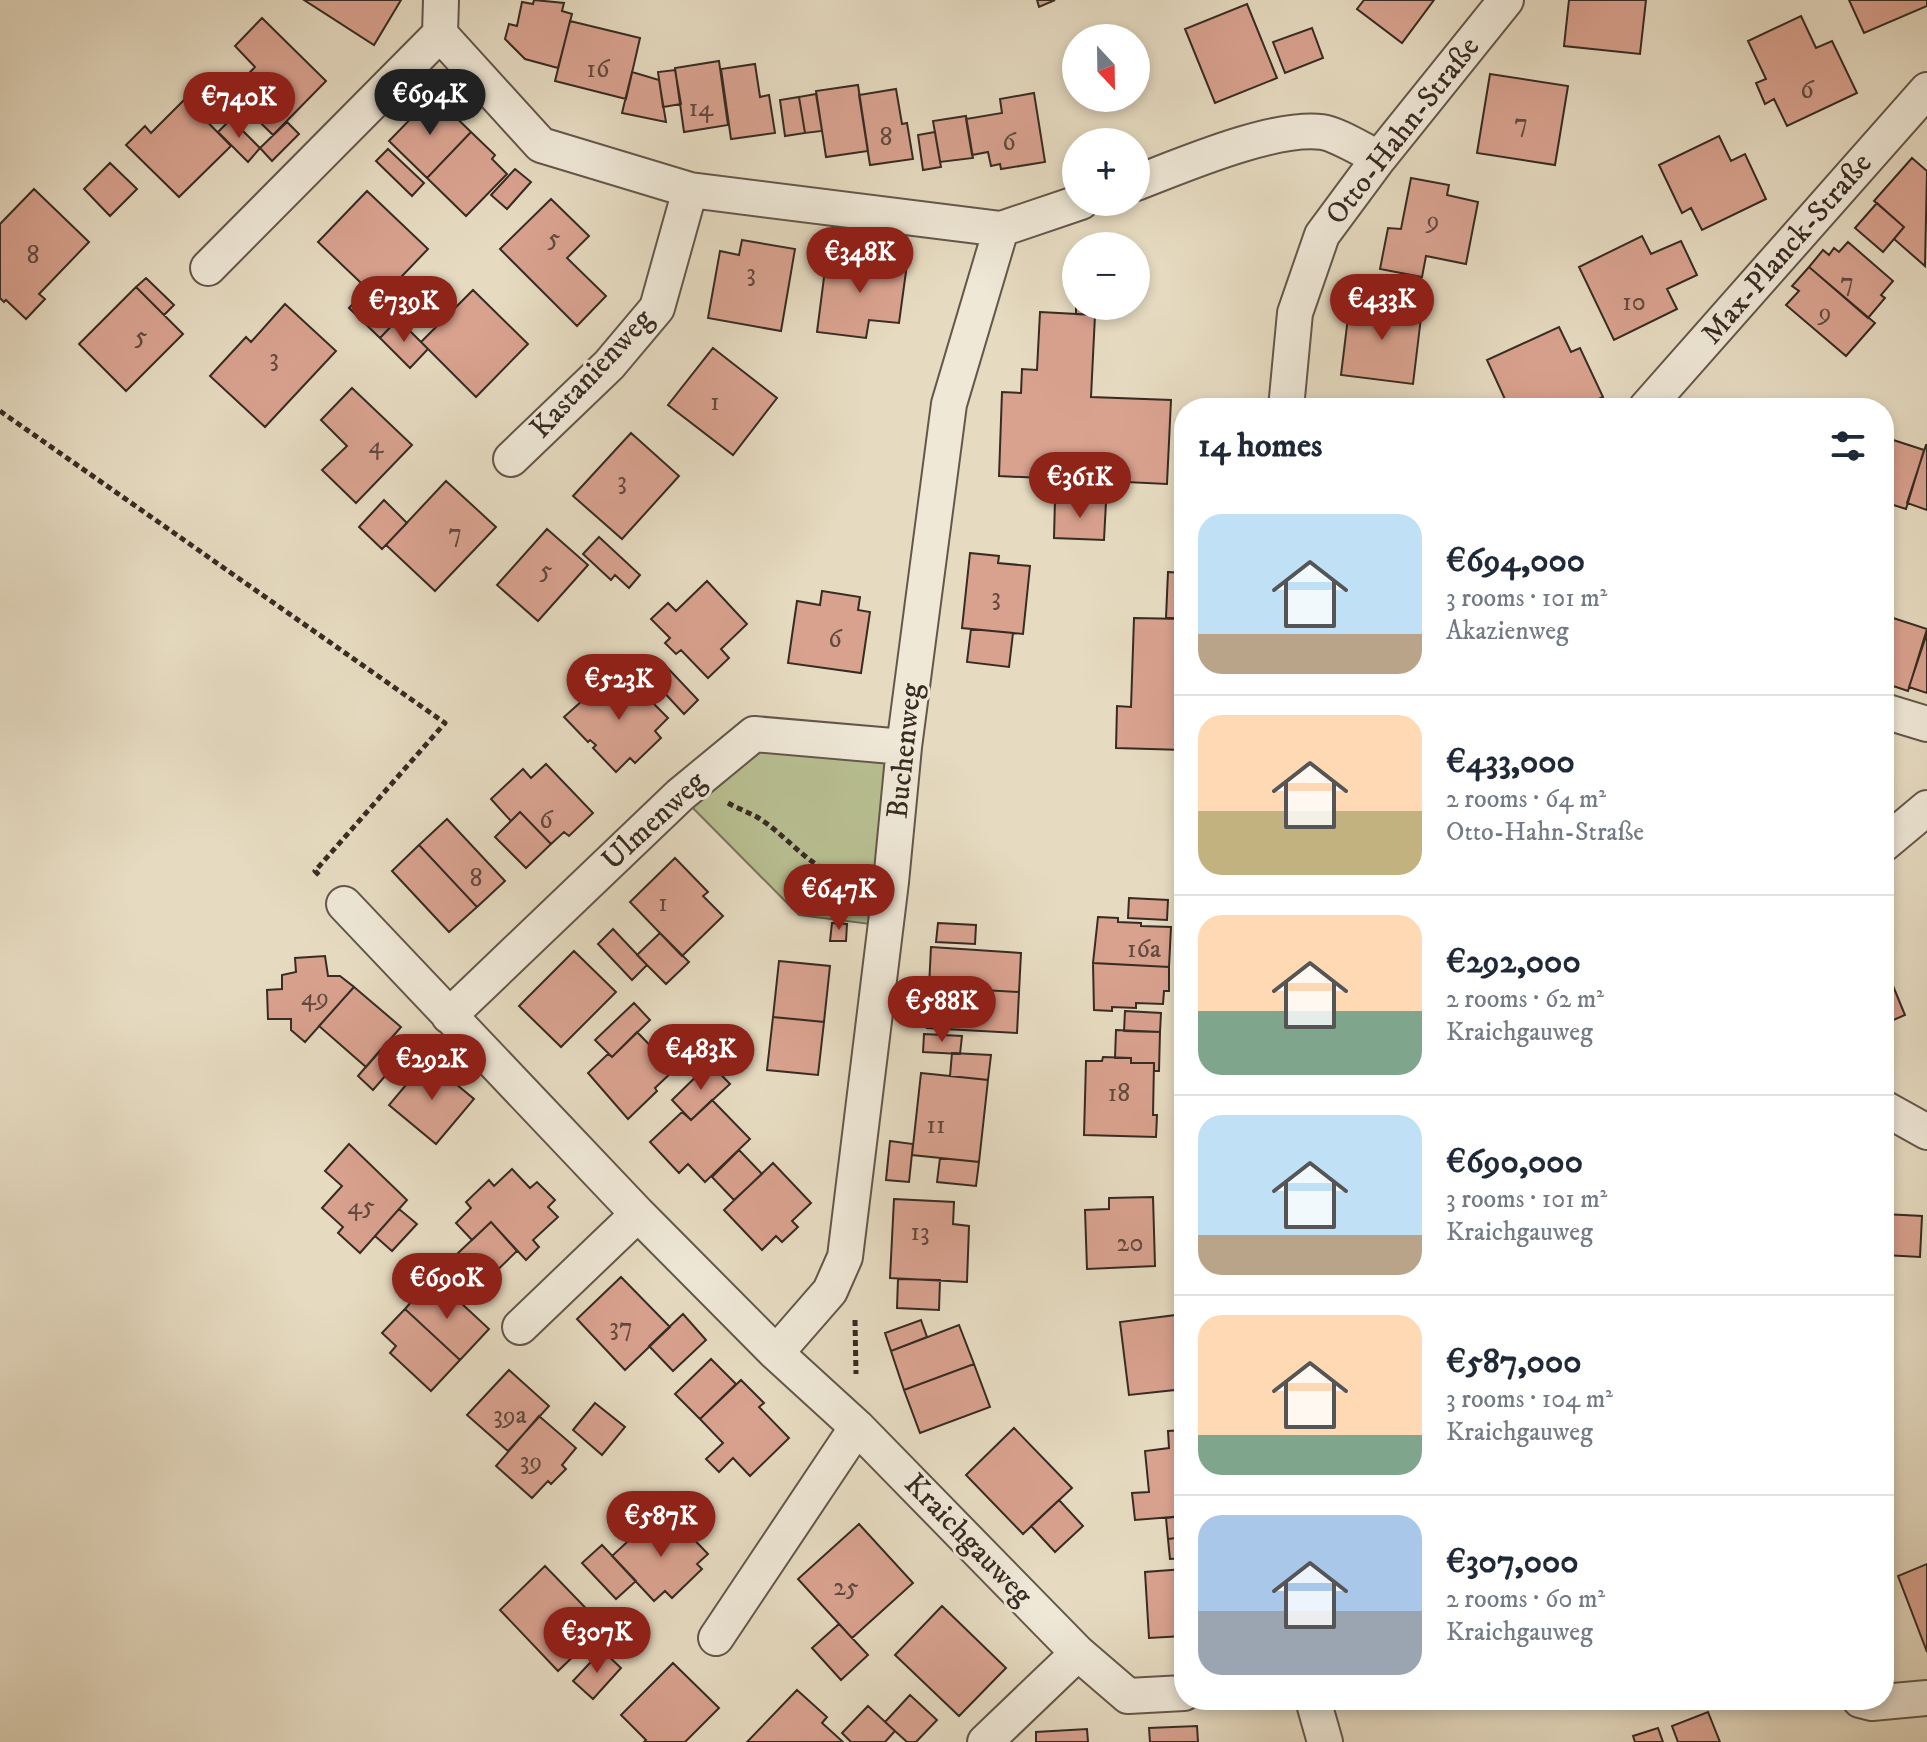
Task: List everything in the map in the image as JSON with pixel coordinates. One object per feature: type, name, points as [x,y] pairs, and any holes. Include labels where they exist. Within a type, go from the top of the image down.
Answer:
[{"type":"street","points":[[208,268],[440,34],[441,0]]},
{"type":"street","name":"Otto-Hahn-Straße","points":[[1287,398],[1295,313],[1322,235],[1379,158],[1506,0]]},
{"type":"street","points":[[440,34],[541,145],[690,190],[1001,229],[1062,208]]},
{"type":"street","name":"Max-Planck-Straße","points":[[1655,398],[1927,90]]},
{"type":"street","points":[[1150,177],[1275,135],[1323,132],[1379,158]]},
{"type":"street","name":"Kastanienweg","points":[[511,459],[609,365],[657,308],[690,190]]},
{"type":"street","name":"Buchenweg","points":[[776,1353],[830,1291],[845,1257],[891,882],[904,747],[949,404],[1001,229]]},
{"type":"street","points":[[1894,714],[1927,724]]},
{"type":"street","name":"Ulmenweg","points":[[449,1016],[698,779],[754,734],[904,747]]},
{"type":"street","points":[[1894,836],[1927,808]]},
{"type":"street","name":"Kraichgauweg","points":[[344,904],[638,1214],[776,1353],[857,1427],[1078,1653],[1128,1696],[1174,1694]]},
{"type":"street","points":[[1894,1114],[1927,1132]]},
{"type":"street","points":[[520,1327],[638,1214]]},
{"type":"street","points":[[716,1638],[857,1427]]},
{"type":"street","points":[[985,1742],[1078,1653]]},
{"type":"street","points":[[1894,1701],[1927,1698]]},
{"type":"street","points":[[1316,1710],[1325,1742]]},
{"type":"path","points":[[0,411],[445,723],[315,871],[344,904]]},
{"type":"path","points":[[698,779],[720,798],[758,818],[818,866],[845,879],[891,882]]},
{"type":"path","points":[[830,1291],[854,1310],[857,1427]]},
{"type":"green space","points":[[754,734],[904,747],[886,926],[799,915],[680,795]]},
{"type":"building","points":[[304,0],[401,0],[374,45]]},
{"type":"building","points":[[534,0],[564,3],[562,11],[572,14],[558,68],[525,59],[505,39],[509,24],[517,26],[522,2],[533,4]]},
{"type":"building","points":[[1037,0],[1055,0],[1039,7]]},
{"type":"building","points":[[1364,0],[1434,0],[1402,43],[1357,9]]},
{"type":"building","points":[[1569,0],[1646,0],[1640,54],[1564,46]]},
{"type":"building","points":[[1849,0],[1927,0],[1927,6],[1864,33]]},
{"type":"building","points":[[1247,4],[1277,78],[1215,103],[1185,29]]},
{"type":"building","points":[[1801,16],[1816,48],[1832,41],[1857,93],[1787,126],[1774,99],[1765,104],[1756,83],[1766,79],[1748,41]]},
{"type":"building","points":[[262,18],[326,81],[273,135],[230,93],[255,67],[235,46]]},
{"type":"building","points":[[570,21],[640,38],[626,99],[555,81]]},
{"type":"building","points":[[1312,28],[1323,58],[1285,73],[1273,42]]},
{"type":"building","points":[[719,61],[728,125],[684,132],[675,68]]},
{"type":"building","points":[[755,64],[760,97],[769,95],[775,133],[731,139],[721,69]]},
{"type":"building","points":[[675,70],[681,104],[663,107],[658,72]]},
{"type":"building","points":[[632,72],[659,80],[666,122],[622,113]]},
{"type":"building","points":[[1490,74],[1568,86],[1555,165],[1477,153]]},
{"type":"building","points":[[858,85],[868,151],[826,157],[816,91]]},
{"type":"building","points":[[896,89],[902,124],[907,123],[913,159],[870,165],[859,95]]},
{"type":"building","points":[[1034,93],[1045,162],[1001,169],[1000,164],[991,166],[988,152],[972,155],[966,119],[1002,113],[1000,99]]},
{"type":"building","points":[[816,94],[822,131],[805,133],[799,97]]},
{"type":"building","points":[[799,97],[805,133],[785,136],[780,100]]},
{"type":"building","points":[[185,99],[231,146],[179,197],[126,145],[145,126],[151,133]]},
{"type":"building","points":[[437,99],[471,132],[427,178],[389,141],[422,107],[426,110]]},
{"type":"building","points":[[966,116],[973,158],[940,162],[933,121]]},
{"type":"building","points":[[231,119],[260,148],[248,162],[218,132]]},
{"type":"building","points":[[287,122],[299,134],[272,161],[260,148]]},
{"type":"building","points":[[471,132],[495,155],[492,159],[507,174],[466,216],[427,178]]},
{"type":"building","points":[[935,132],[941,167],[923,170],[918,135]]},
{"type":"building","points":[[1719,136],[1731,161],[1745,154],[1766,199],[1702,230],[1691,208],[1682,213],[1659,165]]},
{"type":"building","points":[[388,149],[424,183],[412,196],[376,161]]},
{"type":"building","points":[[1912,158],[1927,171],[1925,266],[1894,239],[1904,227],[1874,201]]},
{"type":"building","points":[[110,163],[137,189],[110,216],[84,189]]},
{"type":"building","points":[[515,169],[531,182],[507,209],[491,195]]},
{"type":"building","points":[[1411,178],[1449,185],[1447,195],[1478,202],[1466,264],[1426,256],[1422,277],[1380,269],[1388,228],[1401,229]]},
{"type":"building","points":[[34,189],[89,242],[39,294],[45,299],[26,319],[0,298],[0,224]]},
{"type":"building","points":[[367,191],[428,249],[379,300],[318,242]]},
{"type":"building","points":[[551,199],[589,236],[567,258],[606,296],[577,326],[500,249]]},
{"type":"building","points":[[1877,203],[1904,227],[1883,252],[1855,228]]},
{"type":"building","points":[[1642,236],[1651,254],[1681,241],[1697,275],[1667,289],[1677,309],[1614,340],[1579,267]]},
{"type":"building","points":[[742,240],[795,249],[781,331],[708,318],[720,251],[739,255]]},
{"type":"building","points":[[1848,242],[1893,281],[1881,295],[1885,298],[1868,318],[1809,267],[1823,250],[1829,255],[1834,248],[1839,252]]},
{"type":"building","points":[[827,254],[907,264],[899,323],[869,320],[866,338],[817,332]]},
{"type":"building","points":[[1809,267],[1875,323],[1846,356],[1786,305],[1799,291],[1792,286]]},
{"type":"building","points":[[146,278],[174,305],[164,315],[136,287]]},
{"type":"building","points":[[136,287],[183,334],[126,391],[79,344]]},
{"type":"building","points":[[367,289],[398,319],[380,338],[349,308]]},
{"type":"building","points":[[473,290],[528,344],[476,397],[421,342]]},
{"type":"building","points":[[1350,301],[1422,309],[1413,384],[1341,375]]},
{"type":"building","points":[[285,304],[336,351],[265,427],[210,376],[246,337],[251,342]]},
{"type":"building","points":[[1040,312],[1062,313],[1062,320],[1095,320],[1091,397],[1171,400],[1167,484],[999,476],[1002,392],[1021,393],[1022,369],[1037,370]]},
{"type":"building","points":[[398,319],[428,349],[410,368],[380,338]]},
{"type":"building","points":[[1559,327],[1571,352],[1580,348],[1603,397],[1504,398],[1487,360]]},
{"type":"building","points":[[713,348],[777,398],[733,455],[668,405]]},
{"type":"building","points":[[352,388],[412,445],[356,503],[322,470],[347,446],[321,420]]},
{"type":"building","points":[[631,433],[679,476],[622,539],[573,496]]},
{"type":"building","points":[[1894,440],[1924,450],[1906,509],[1894,505]]},
{"type":"building","points":[[1927,445],[1927,510],[1907,503]]},
{"type":"building","points":[[446,481],[496,527],[435,591],[386,545]]},
{"type":"building","points":[[1055,499],[1106,502],[1104,540],[1054,538]]},
{"type":"building","points":[[384,500],[407,523],[382,549],[359,527]]},
{"type":"building","points":[[547,529],[588,565],[538,621],[497,585]]},
{"type":"building","points":[[599,537],[640,575],[629,588],[615,575],[611,580],[583,554]]},
{"type":"building","points":[[970,553],[999,556],[998,563],[1030,566],[1023,634],[962,628]]},
{"type":"building","points":[[1168,572],[1174,572],[1174,618],[1166,618]]},
{"type":"building","points":[[707,581],[747,624],[721,649],[729,658],[708,678],[681,650],[676,654],[665,643],[670,638],[651,619],[668,603],[676,611]]},
{"type":"building","points":[[822,591],[860,597],[858,610],[870,612],[861,673],[788,663],[797,601],[820,605]]},
{"type":"building","points":[[1134,618],[1174,619],[1174,750],[1116,748],[1117,706],[1131,707]]},
{"type":"building","points":[[1894,618],[1927,629],[1908,691],[1894,686]]},
{"type":"building","points":[[971,629],[1013,633],[1009,667],[967,662]]},
{"type":"building","points":[[1927,633],[1927,693],[1909,687]]},
{"type":"building","points":[[661,661],[698,700],[684,714],[647,674]]},
{"type":"building","points":[[637,676],[659,699],[654,704],[668,718],[655,731],[661,738],[635,763],[630,758],[616,772],[593,748],[596,745],[590,740],[588,742],[564,717],[583,700],[577,695],[594,679],[608,694],[604,698],[614,709],[622,702],[616,696]]},
{"type":"building","points":[[546,764],[593,813],[569,836],[564,832],[551,844],[520,812],[511,821],[491,799],[523,769],[531,778]]},
{"type":"building","points":[[520,812],[551,844],[526,868],[495,837]]},
{"type":"building","points":[[447,819],[505,881],[477,907],[419,845]]},
{"type":"building","points":[[419,845],[477,907],[449,932],[392,871]]},
{"type":"building","points":[[675,858],[708,892],[703,896],[723,916],[682,956],[630,902]]},
{"type":"building","points":[[1129,898],[1168,900],[1167,920],[1128,918]]},
{"type":"building","points":[[1098,917],[1118,918],[1118,922],[1141,923],[1141,926],[1171,927],[1169,967],[1093,963]]},
{"type":"building","points":[[832,923],[847,924],[846,941],[830,941]]},
{"type":"building","points":[[938,923],[976,925],[975,944],[936,942]]},
{"type":"building","points":[[613,929],[647,965],[632,980],[598,944]]},
{"type":"building","points":[[660,933],[689,962],[666,984],[637,955]]},
{"type":"building","points":[[931,947],[1021,953],[1019,992],[929,987]]},
{"type":"building","points":[[574,951],[616,992],[561,1047],[519,1006]]},
{"type":"building","points":[[325,956],[328,976],[340,976],[354,987],[305,1042],[291,1030],[291,1019],[268,1019],[267,990],[282,989],[282,975],[296,972],[295,958]]},
{"type":"building","points":[[779,961],[830,966],[824,1022],[773,1017]]},
{"type":"building","points":[[1093,963],[1169,967],[1169,991],[1164,991],[1163,1004],[1136,1003],[1136,1008],[1094,1010]]},
{"type":"building","points":[[354,987],[401,1027],[366,1067],[319,1026]]},
{"type":"building","points":[[929,987],[1019,992],[1017,1033],[927,1028]]},
{"type":"building","points":[[1894,988],[1905,1015],[1894,1020]]},
{"type":"building","points":[[634,1003],[650,1020],[612,1057],[595,1040]]},
{"type":"building","points":[[1125,1011],[1161,1013],[1160,1032],[1124,1031]]},
{"type":"building","points":[[773,1017],[824,1022],[818,1075],[767,1070]]},
{"type":"building","points":[[1116,1030],[1160,1032],[1159,1071],[1154,1071],[1154,1063],[1131,1063],[1131,1058],[1115,1058]]},
{"type":"building","points":[[637,1032],[674,1070],[628,1119],[588,1073],[608,1054],[612,1057]]},
{"type":"building","points":[[924,1034],[962,1036],[960,1054],[923,1052]]},
{"type":"building","points":[[383,1047],[399,1060],[373,1090],[358,1076]]},
{"type":"building","points":[[952,1053],[991,1055],[988,1080],[950,1076]]},
{"type":"building","points":[[1103,1057],[1131,1058],[1131,1063],[1154,1063],[1153,1115],[1157,1115],[1156,1137],[1084,1135],[1086,1061],[1102,1061]]},
{"type":"building","points":[[427,1060],[474,1099],[436,1144],[389,1105]]},
{"type":"building","points":[[710,1063],[730,1084],[691,1120],[672,1100]]},
{"type":"building","points":[[921,1073],[988,1080],[979,1162],[912,1155]]},
{"type":"building","points":[[712,1100],[750,1139],[705,1182],[688,1164],[679,1173],[650,1142],[682,1112],[691,1120]]},
{"type":"building","points":[[890,1141],[913,1144],[909,1182],[886,1180]]},
{"type":"building","points":[[349,1144],[407,1200],[360,1253],[338,1233],[343,1227],[322,1208],[342,1186],[325,1171]]},
{"type":"building","points":[[739,1150],[762,1174],[734,1200],[712,1177]]},
{"type":"building","points":[[940,1158],[979,1162],[976,1186],[937,1182]]},
{"type":"building","points":[[773,1163],[811,1203],[792,1221],[798,1227],[782,1242],[776,1236],[762,1250],[724,1210]]},
{"type":"building","points":[[512,1169],[530,1188],[537,1182],[555,1200],[548,1207],[558,1217],[533,1240],[539,1247],[526,1260],[491,1222],[472,1240],[456,1223],[471,1208],[466,1202],[489,1180],[494,1186]]},
{"type":"building","points":[[1153,1197],[1155,1266],[1087,1269],[1085,1210],[1109,1209],[1109,1198]]},
{"type":"building","points":[[894,1199],[954,1202],[953,1224],[969,1226],[967,1282],[890,1278]]},
{"type":"building","points":[[399,1209],[417,1224],[392,1251],[375,1236]]},
{"type":"building","points":[[1894,1215],[1922,1216],[1920,1257],[1894,1256]]},
{"type":"building","points":[[491,1222],[517,1251],[485,1282],[458,1253]]},
{"type":"building","points":[[621,1277],[670,1327],[625,1370],[577,1319]]},
{"type":"building","points":[[898,1279],[940,1280],[939,1310],[897,1308]]},
{"type":"building","points":[[426,1285],[440,1298],[447,1290],[489,1329],[460,1360],[405,1309]]},
{"type":"building","points":[[405,1309],[460,1360],[431,1391],[390,1353],[396,1346],[382,1333]]},
{"type":"building","points":[[683,1314],[706,1340],[673,1371],[649,1346]]},
{"type":"building","points":[[1174,1315],[1174,1390],[1129,1395],[1120,1322]]},
{"type":"building","points":[[921,1320],[927,1337],[891,1351],[885,1333]]},
{"type":"building","points":[[959,1325],[974,1364],[904,1390],[891,1351]]},
{"type":"building","points":[[711,1359],[736,1384],[700,1419],[675,1394]]},
{"type":"building","points":[[974,1364],[990,1407],[920,1433],[904,1390]]},
{"type":"building","points":[[509,1370],[549,1406],[508,1451],[467,1415]]},
{"type":"building","points":[[741,1380],[764,1403],[759,1407],[789,1438],[750,1476],[733,1458],[719,1472],[706,1459],[723,1443],[700,1419]]},
{"type":"building","points":[[595,1403],[625,1427],[602,1455],[573,1430]]},
{"type":"building","points":[[539,1416],[576,1448],[562,1465],[566,1469],[551,1484],[548,1481],[532,1498],[496,1466]]},
{"type":"building","points":[[1014,1428],[1072,1488],[1023,1534],[966,1475]]},
{"type":"building","points":[[1168,1431],[1174,1431],[1174,1517],[1135,1520],[1132,1493],[1149,1492],[1145,1451],[1169,1448]]},
{"type":"building","points":[[1059,1500],[1083,1526],[1055,1552],[1031,1526]]},
{"type":"building","points":[[1174,1517],[1174,1538],[1168,1539],[1166,1518]]},
{"type":"building","points":[[653,1518],[670,1536],[681,1526],[708,1554],[697,1564],[702,1569],[672,1598],[665,1591],[654,1601],[612,1556]]},
{"type":"building","points":[[859,1524],[913,1583],[852,1638],[798,1579]]},
{"type":"building","points":[[1174,1538],[1174,1559],[1170,1559],[1168,1539]]},
{"type":"building","points":[[602,1545],[636,1581],[616,1599],[582,1563]]},
{"type":"building","points":[[1927,1564],[1927,1652],[1898,1576]]},
{"type":"building","points":[[545,1566],[604,1627],[558,1671],[500,1610]]},
{"type":"building","points":[[1174,1570],[1174,1637],[1149,1638],[1145,1572]]},
{"type":"building","points":[[942,1606],[1006,1668],[959,1716],[895,1655]]},
{"type":"building","points":[[839,1624],[868,1655],[841,1680],[812,1648]]},
{"type":"building","points":[[602,1650],[621,1668],[593,1699],[573,1681]]},
{"type":"building","points":[[673,1663],[719,1708],[685,1742],[644,1742],[646,1740],[621,1715]]},
{"type":"building","points":[[797,1690],[827,1717],[822,1723],[843,1742],[747,1742]]},
{"type":"building","points":[[910,1695],[937,1720],[916,1742],[907,1742],[885,1722]]},
{"type":"building","points":[[868,1706],[895,1731],[885,1742],[851,1742],[842,1733]]},
{"type":"building","points":[[1708,1712],[1720,1742],[1678,1742],[1672,1726]]},
{"type":"building","points":[[1197,1726],[1198,1742],[1150,1742],[1149,1728]]},
{"type":"building","points":[[1658,1728],[1663,1742],[1635,1742],[1633,1736]]},
{"type":"building","points":[[1087,1729],[1088,1742],[1036,1742],[1036,1732]]}]
